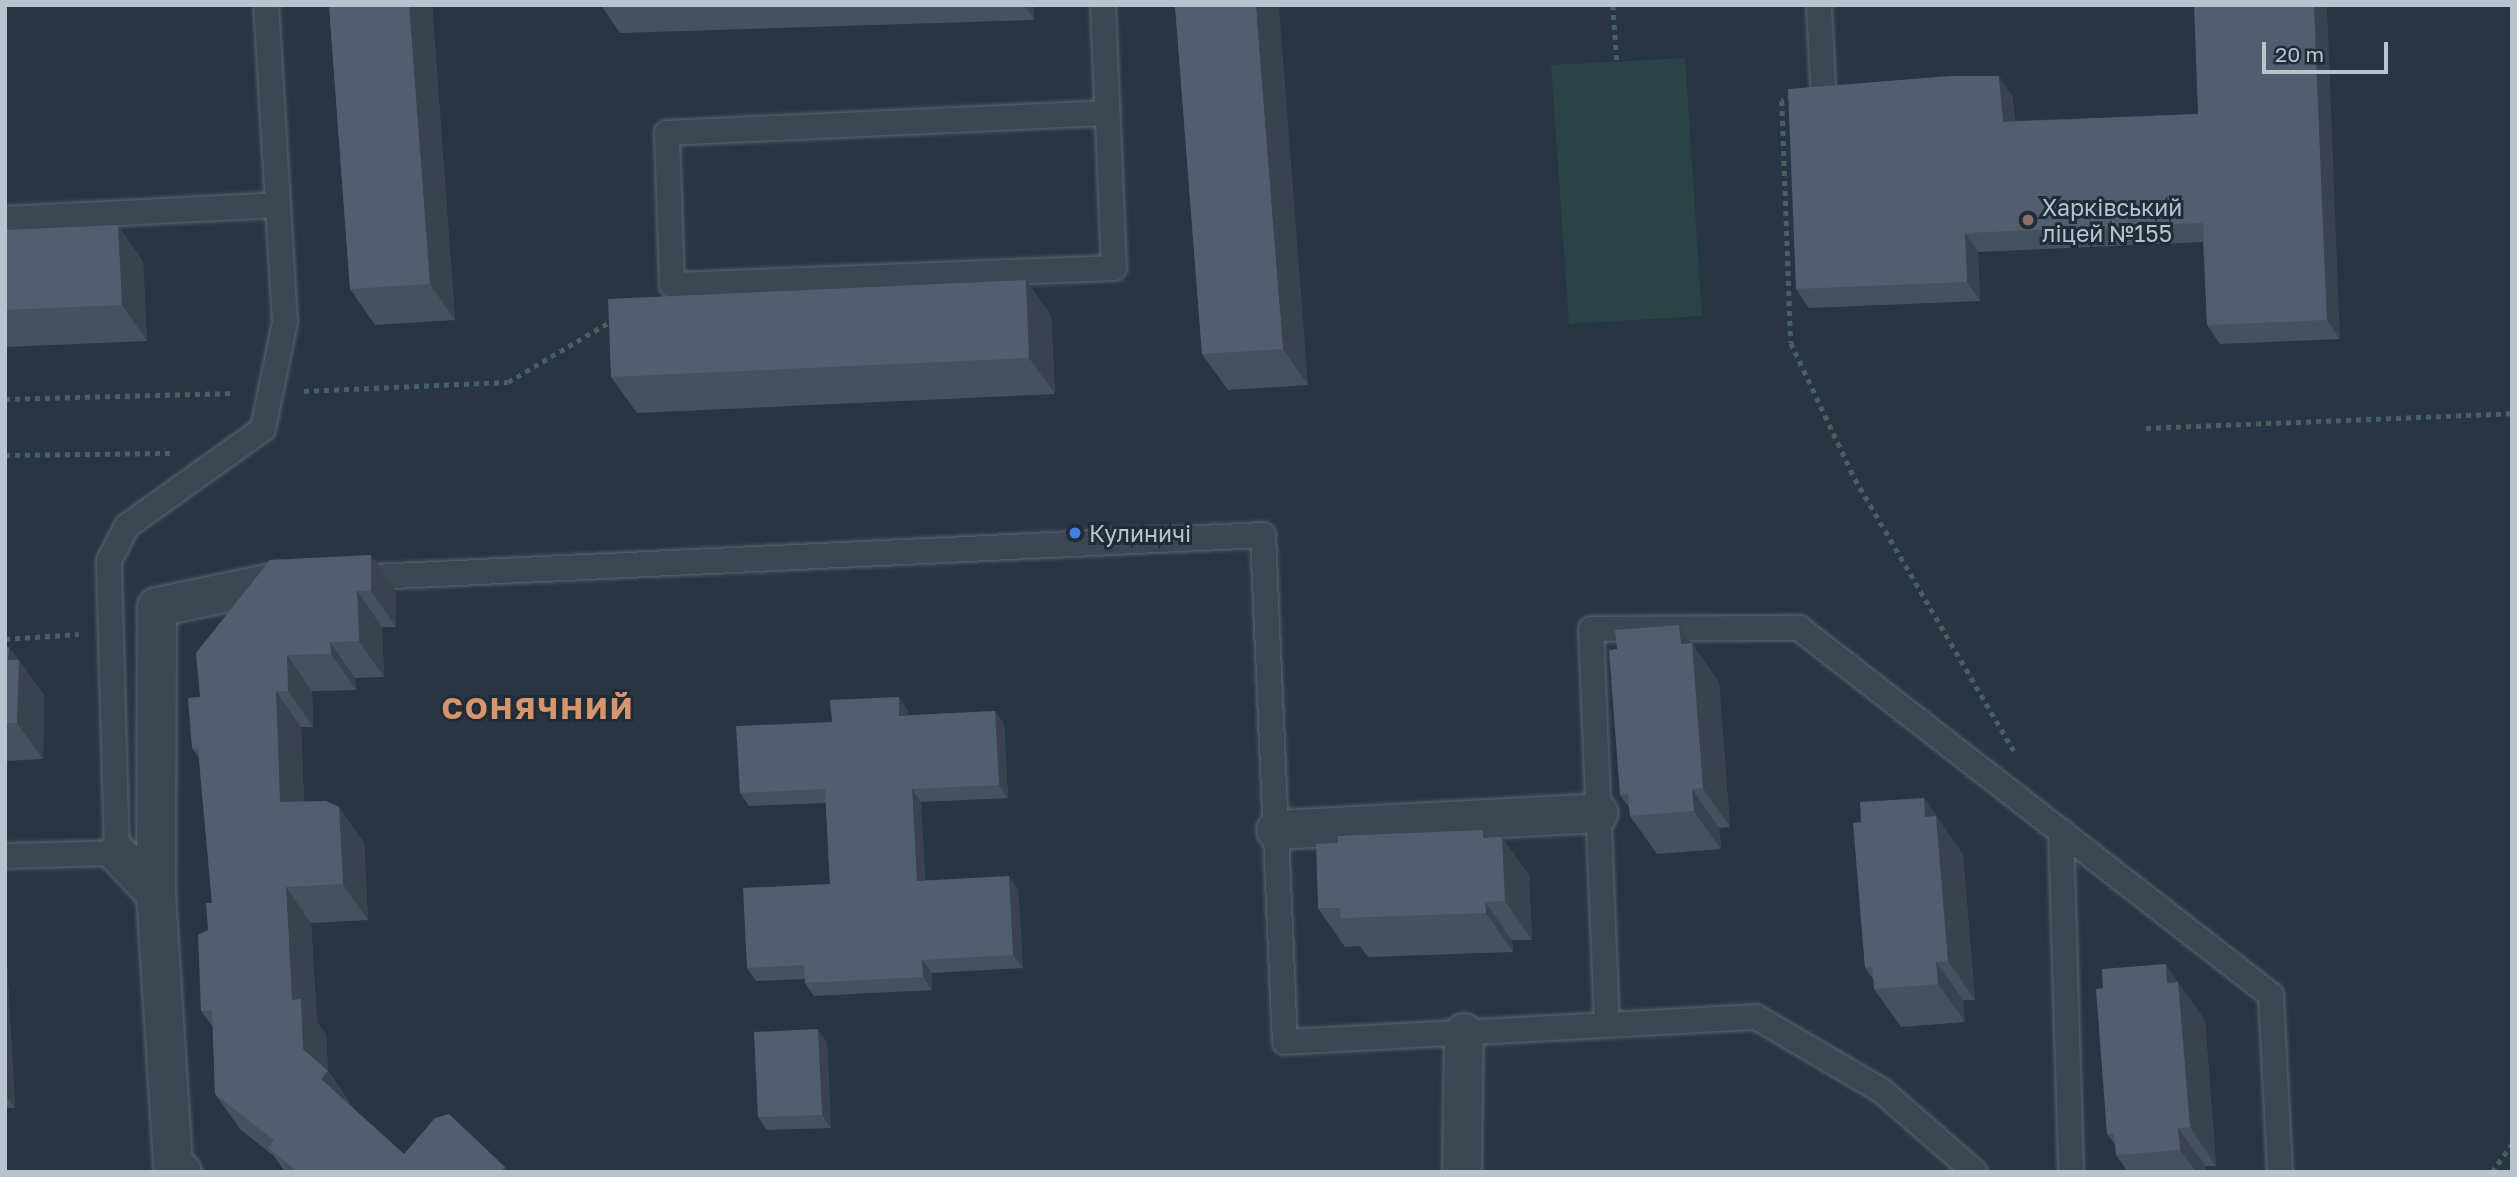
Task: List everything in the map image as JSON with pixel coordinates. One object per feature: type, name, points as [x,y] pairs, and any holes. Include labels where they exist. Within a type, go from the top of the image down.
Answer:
[{"type":"street","points":[[182,1172],[173,1164],[156,894],[157,607],[291,581]]},
{"type":"street","points":[[1276,830],[1599,813]]},
{"type":"street","points":[[117,853],[156,894]]},
{"type":"street","points":[[1462,1172],[1464,1033]]},
{"type":"lane","points":[[5,856],[117,853],[109,561],[127,526],[263,429],[285,322],[266,5]]},
{"type":"lane","points":[[1103,5],[1108,113],[1114,268],[672,285],[667,133],[1108,113]]},
{"type":"lane","points":[[1819,5],[1823,85]]},
{"type":"lane","points":[[5,219],[278,205]]},
{"type":"lane","points":[[333,579],[1263,535],[1286,1042],[1756,1017],[1882,1091],[1975,1172]]},
{"type":"lane","points":[[1607,1025],[1591,629],[1799,628],[2271,995],[2280,1172]]},
{"type":"lane","points":[[2061,831],[2071,1172]]},
{"type":"path","points":[[1613,5],[1617,62]]},
{"type":"path","points":[[1823,85],[1782,101],[1791,343],[1855,479],[2020,761]]},
{"type":"path","points":[[5,399],[508,382],[672,285]]},
{"type":"path","points":[[2146,428],[2512,413]]},
{"type":"path","points":[[5,455],[230,453]]},
{"type":"path","points":[[2492,1172],[2512,1143]]},
{"type":"green space","points":[[1685,58],[1702,316],[1569,324],[1551,65]]},
{"type":"building","points":[[329,5],[409,5],[430,284],[350,289]]},
{"type":"building","points":[[1175,5],[1256,5],[1283,349],[1202,354]]},
{"type":"building","points":[[2194,5],[2314,5],[2327,320],[2207,325],[2203,223],[1965,233],[1967,282],[1796,289],[1788,89],[1950,76],[1999,76],[2003,122],[2198,114]]},
{"type":"building","points":[[118,225],[122,305],[5,310],[5,230]]},
{"type":"building","points":[[1026,280],[1029,358],[611,377],[608,299]]},
{"type":"building","points":[[371,555],[371,591],[357,591],[359,641],[330,642],[331,654],[287,655],[288,691],[276,691],[280,802],[326,801],[339,807],[343,884],[286,887],[292,1000],[301,999],[303,1049],[328,1071],[321,1079],[404,1154],[435,1118],[449,1114],[505,1167],[500,1172],[298,1172],[268,1148],[274,1140],[215,1094],[212,1010],[201,1011],[198,935],[208,930],[206,903],[212,903],[198,749],[192,748],[188,698],[200,697],[196,653],[270,560]]},
{"type":"building","points":[[1679,625],[1681,644],[1692,643],[1703,788],[1692,789],[1694,811],[1630,816],[1628,794],[1620,795],[1609,650],[1617,649],[1615,630]]},
{"type":"building","points":[[5,647],[9,647],[8,660],[19,660],[17,723],[5,723]]},
{"type":"building","points":[[899,697],[899,716],[995,711],[999,785],[912,789],[917,881],[1009,876],[1013,955],[922,960],[923,977],[805,983],[804,965],[747,968],[743,888],[830,884],[825,789],[740,793],[736,726],[832,722],[830,700]]},
{"type":"building","points":[[1924,798],[1925,817],[1936,816],[1948,961],[1936,962],[1938,984],[1874,989],[1872,967],[1865,968],[1853,823],[1861,822],[1860,802]]},
{"type":"building","points":[[1483,830],[1483,838],[1502,837],[1505,901],[1485,902],[1486,913],[1341,918],[1340,908],[1318,908],[1316,844],[1338,843],[1338,836]]},
{"type":"building","points":[[2166,964],[2167,983],[2178,982],[2190,1127],[2178,1128],[2180,1150],[2116,1155],[2114,1133],[2107,1134],[2096,989],[2103,988],[2102,969]]},
{"type":"building","points":[[818,1029],[822,1115],[758,1117],[754,1032]]},
{"type":"place","name":"Харківський ліцей №155","points":[[2028,220]]},
{"type":"place","name":"Кулиничі","points":[[1075,533]]},
{"type":"district","name":"СОНЯЧНИЙ","points":[[538,708]]}]
